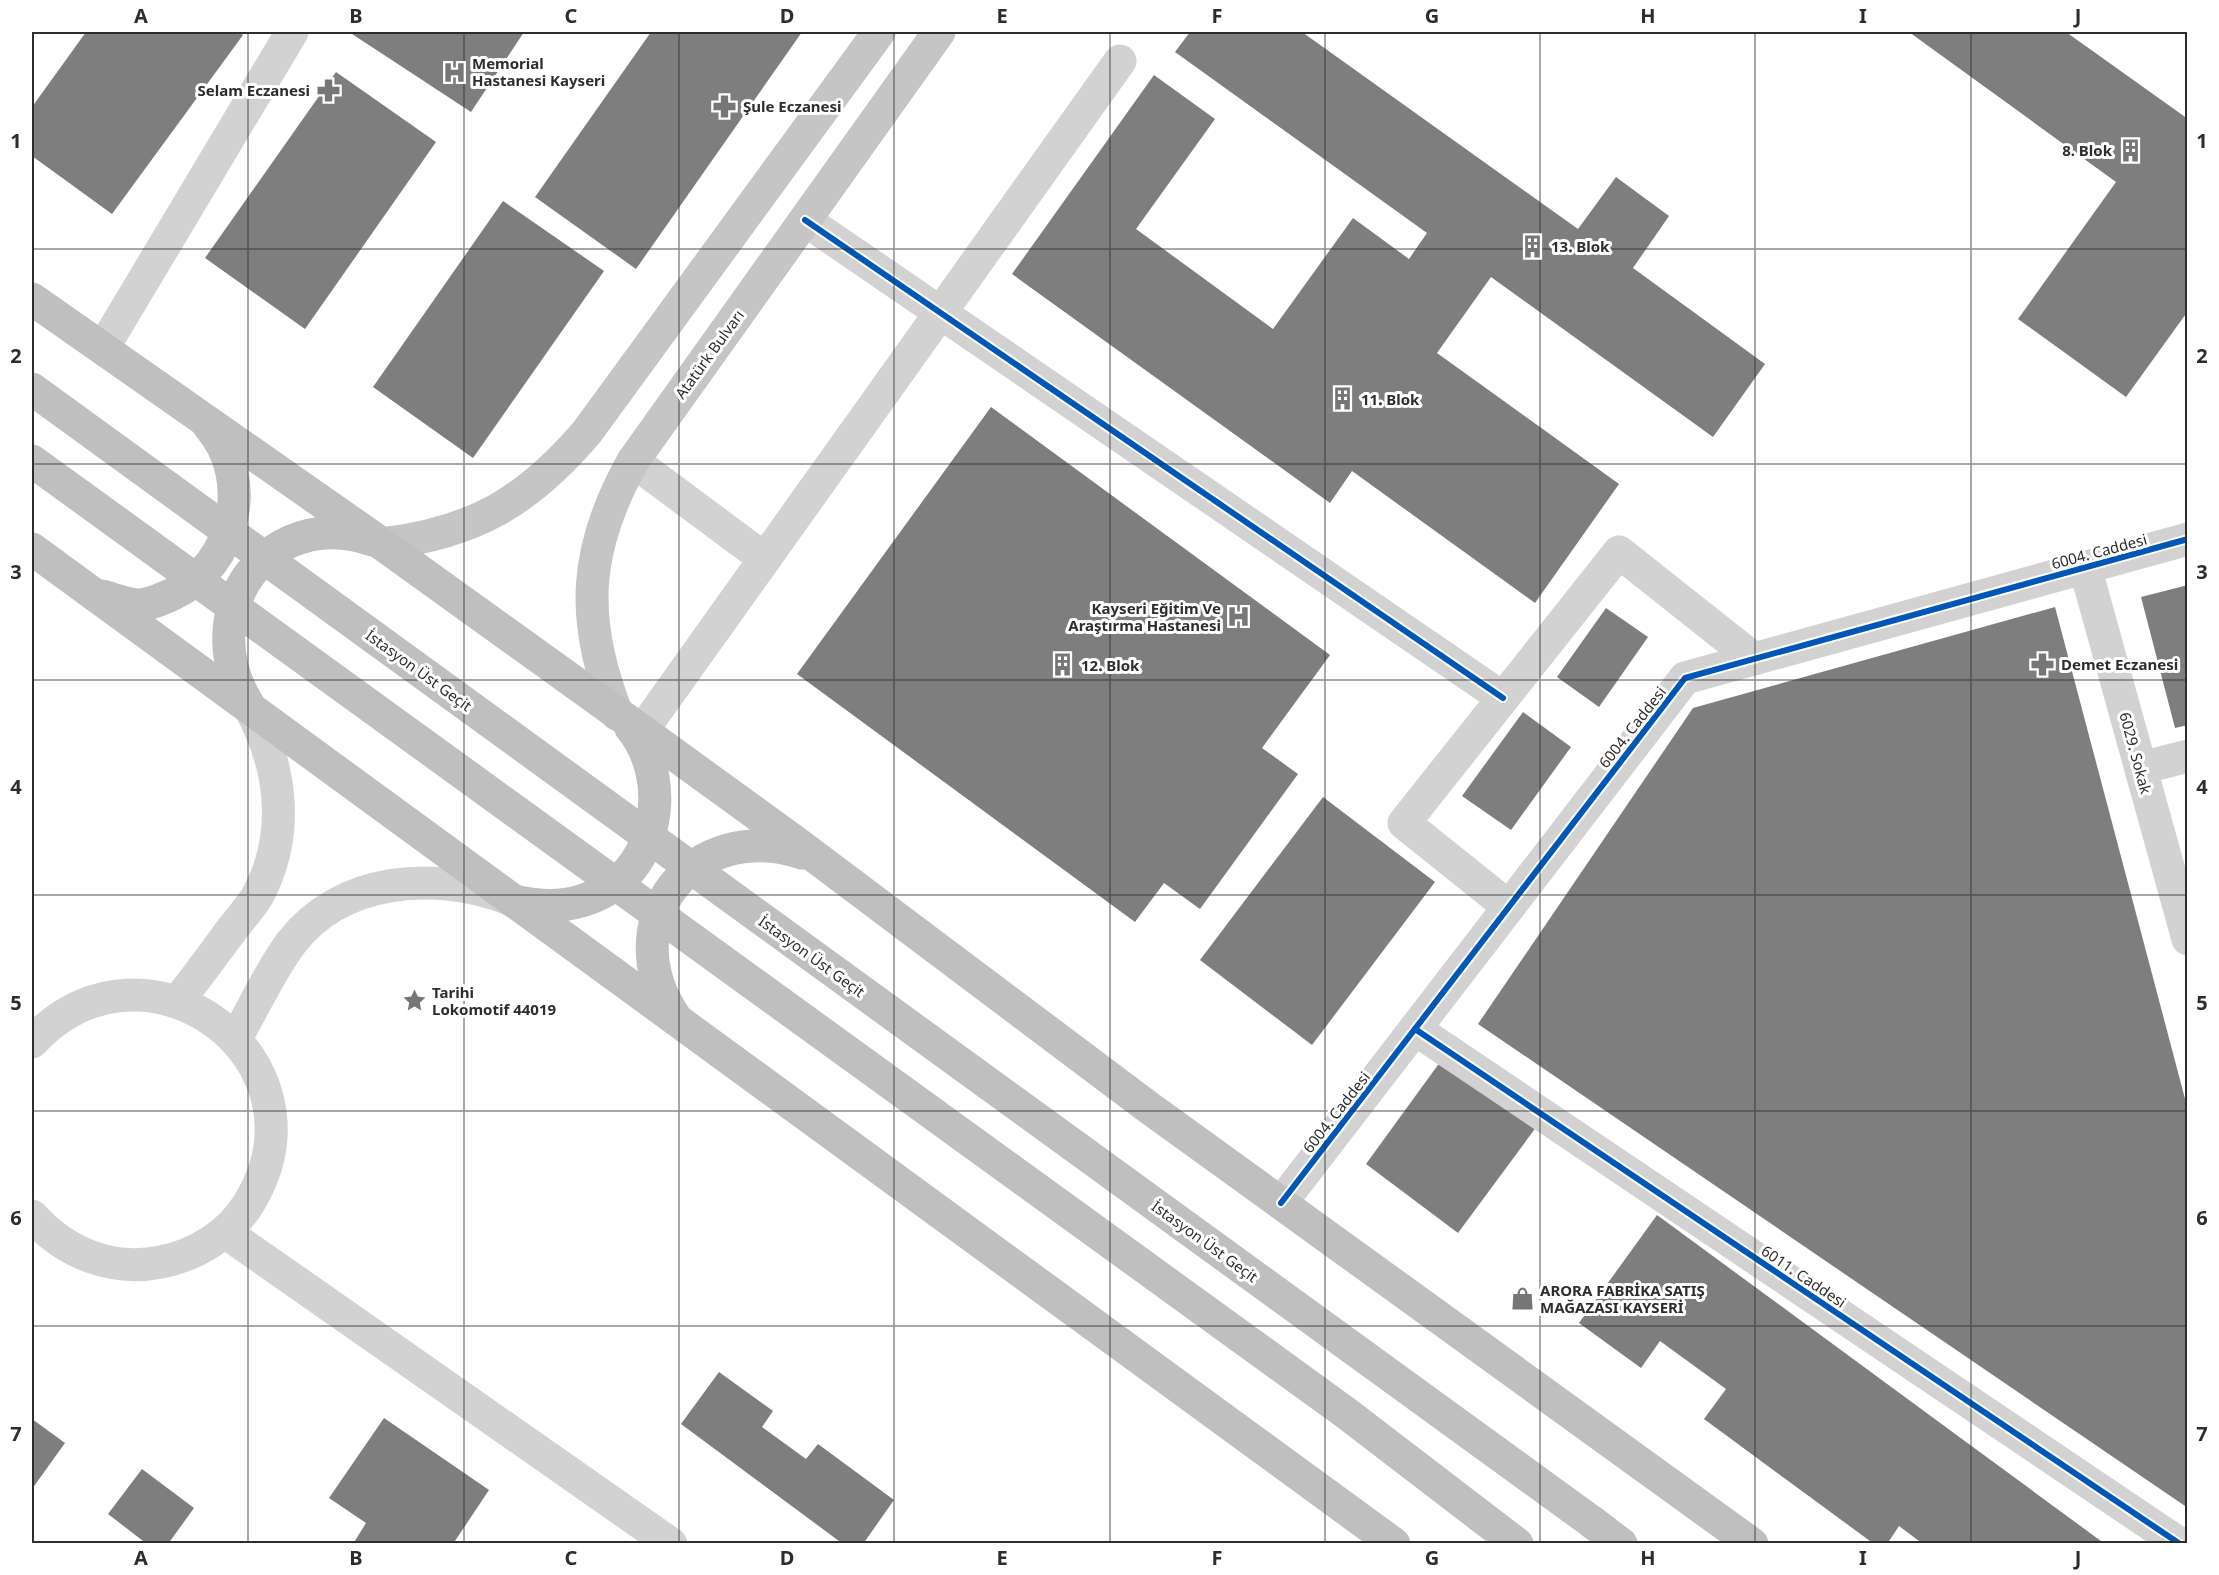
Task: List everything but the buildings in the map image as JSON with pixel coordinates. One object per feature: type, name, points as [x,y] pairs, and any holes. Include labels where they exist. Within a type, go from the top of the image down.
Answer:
[{"type":"highway","points":[[32,298],[382,544],[630,723],[1281,1203],[1752,1544]]},
{"type":"highway","name":"İstasyon Üst Geçit","points":[[32,389],[1621,1544]]},
{"type":"highway","points":[[94,594],[138,605],[162,600],[183,590],[202,575],[217,556],[227,536],[233,515],[235,492],[231,469],[223,448],[212,429],[194,411]]},
{"type":"highway","points":[[32,461],[1346,1413],[1517,1544]]},
{"type":"highway","points":[[250,708],[235,679],[227,639],[230,614],[238,591],[252,571],[269,554],[290,542],[312,535],[347,534],[382,544]]},
{"type":"highway","points":[[32,549],[1394,1544]]},
{"type":"highway","points":[[513,901],[536,906],[560,906],[584,901],[604,891],[623,876],[638,857],[649,838],[654,816],[655,782],[645,749],[630,723]]},
{"type":"highway","points":[[679,1022],[662,997],[654,974],[652,950],[655,925],[663,902],[677,882],[694,865],[714,853],[737,845],[761,844],[784,847],[813,856]]},
{"type":"main road","points":[[382,544],[419,539],[457,529],[492,514],[528,492],[560,464],[587,432],[879,32]]},
{"type":"main road","name":"Atatürk Bulvarı","points":[[630,723],[603,678],[594,641],[592,604],[594,566],[601,529],[614,494],[633,461],[939,32]]},
{"type":"street","points":[[103,348],[292,32]]},
{"type":"street","points":[[630,723],[765,559],[1120,61]]},
{"type":"street","points":[[805,220],[1503,698]]},
{"type":"street","points":[[633,461],[765,559]]},
{"type":"street","name":"6004. Caddesi","points":[[1281,1203],[1685,678],[2187,539]]},
{"type":"street","points":[[1509,907],[1404,823],[1619,552],[1754,659]]},
{"type":"street","name":"6029. Sokak","points":[[2085,567],[2187,939]]},
{"type":"street","points":[[178,1001],[259,894],[270,867],[277,839],[277,783],[263,731],[250,708]]},
{"type":"street","points":[[2141,768],[2187,756]]},
{"type":"street","points":[[236,1038],[292,942],[315,920],[342,902],[372,889],[404,883],[437,882],[489,891],[513,901]]},
{"type":"street","points":[[32,1042],[45,1028],[69,1011],[94,1000],[122,994],[150,995],[178,1001],[199,1010],[236,1038],[263,1084],[269,1111],[271,1137],[267,1164],[244,1212],[225,1232],[202,1248],[176,1259],[148,1264],[120,1264],[92,1258],[66,1246],[44,1229],[32,1216]]},
{"type":"street","name":"6011. Caddesi","points":[[1415,1029],[2180,1544]]},
{"type":"street","points":[[225,1232],[670,1544]]},
{"type":"cycle path","points":[[805,220],[1503,698]]},
{"type":"cycle path","points":[[1281,1203],[1685,678],[2188,539]]},
{"type":"cycle path","points":[[1415,1029],[2180,1544]]},
{"type":"place","name":"Memorial Hastanesi Kayseri","points":[[454,72]]},
{"type":"place","name":"Selam Eczanesi","points":[[328,90]]},
{"type":"place","name":"Şule Eczanesi","points":[[725,106]]},
{"type":"place","name":"8. Blok","points":[[2130,150]]},
{"type":"place","name":"13. Blok","points":[[1533,246]]},
{"type":"place","name":"11. Blok","points":[[1343,399]]},
{"type":"place","name":"Kayseri Eğitim Ve Araştırma Hastanesi","points":[[1239,617]]},
{"type":"place","name":"Demet Eczanesi","points":[[2043,664]]},
{"type":"place","name":"12. Blok","points":[[1063,665]]},
{"type":"place","name":"Tarihi Lokomotif 44019","points":[[414,1001]]},
{"type":"place","name":"ARORA FABRİKA SATIŞ MAĞAZASI KAYSERİ","points":[[1522,1299]]}]
